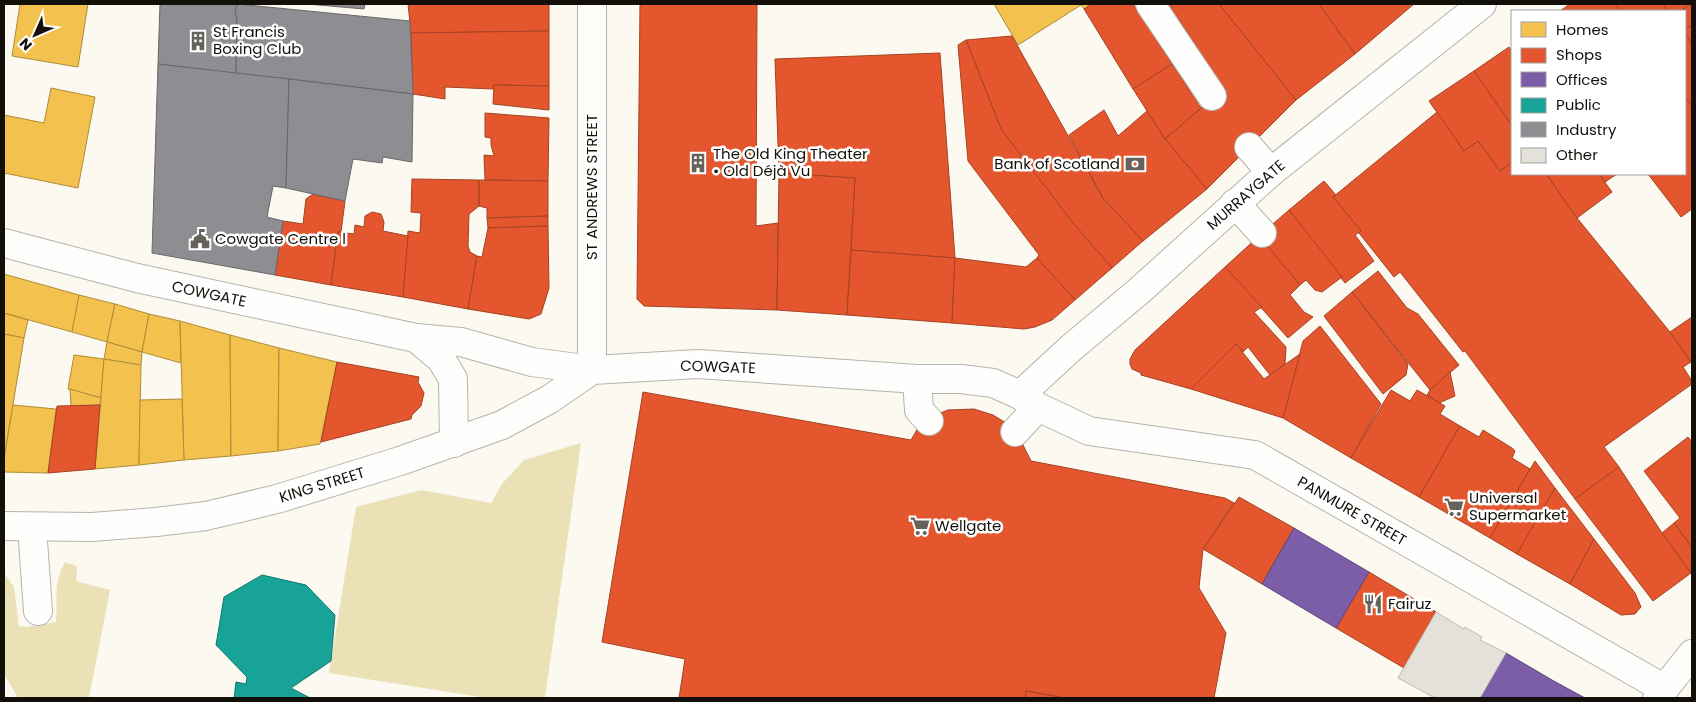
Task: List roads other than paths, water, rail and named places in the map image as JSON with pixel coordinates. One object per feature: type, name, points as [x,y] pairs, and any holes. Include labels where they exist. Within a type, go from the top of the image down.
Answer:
[{"type":"street","name":"ST ANDREWS STREET","points":[[592,4],[592,370]]},
{"type":"street","points":[[1150,4],[1212,96]]},
{"type":"street","name":"MURRAYGATE","points":[[1014,432],[1029,401],[1070,348],[1139,291],[1271,172],[1482,4]]},
{"type":"street","points":[[1249,147],[1271,172]]},
{"type":"street","points":[[1236,203],[1262,234]]},
{"type":"street","name":"COWGATE","points":[[4,243],[137,278],[416,338],[461,342],[532,362],[592,370],[698,364],[917,380],[961,379],[993,383],[1029,401]]},
{"type":"street","name":"COWGATE","points":[[416,338],[441,359],[453,379],[454,443]]},
{"type":"street","name":"KING STREET","points":[[4,526],[92,528],[206,516],[278,499],[454,443],[502,425],[550,399],[592,370]]},
{"type":"street","points":[[917,380],[919,410],[929,421]]},
{"type":"street","name":"PANMURE STREET","points":[[1029,401],[1089,431],[1256,456],[1660,693]]},
{"type":"street","points":[[32,527],[38,611]]},
{"type":"street","points":[[1660,693],[1692,654]]},
{"type":"place","name":"St Francis Boxing Club","points":[[198,41]]},
{"type":"place","name":"The Old King Theater • Old Déjà Vu","points":[[698,163]]},
{"type":"place","name":"Bank of Scotland","points":[[1135,164]]},
{"type":"place","name":"Cowgate Centre l","points":[[200,239]]},
{"type":"place","name":"Universal Supermarket","points":[[1454,507]]},
{"type":"place","name":"Wellgate","points":[[920,526]]},
{"type":"place","name":"Fairuz","points":[[1373,604]]}]
